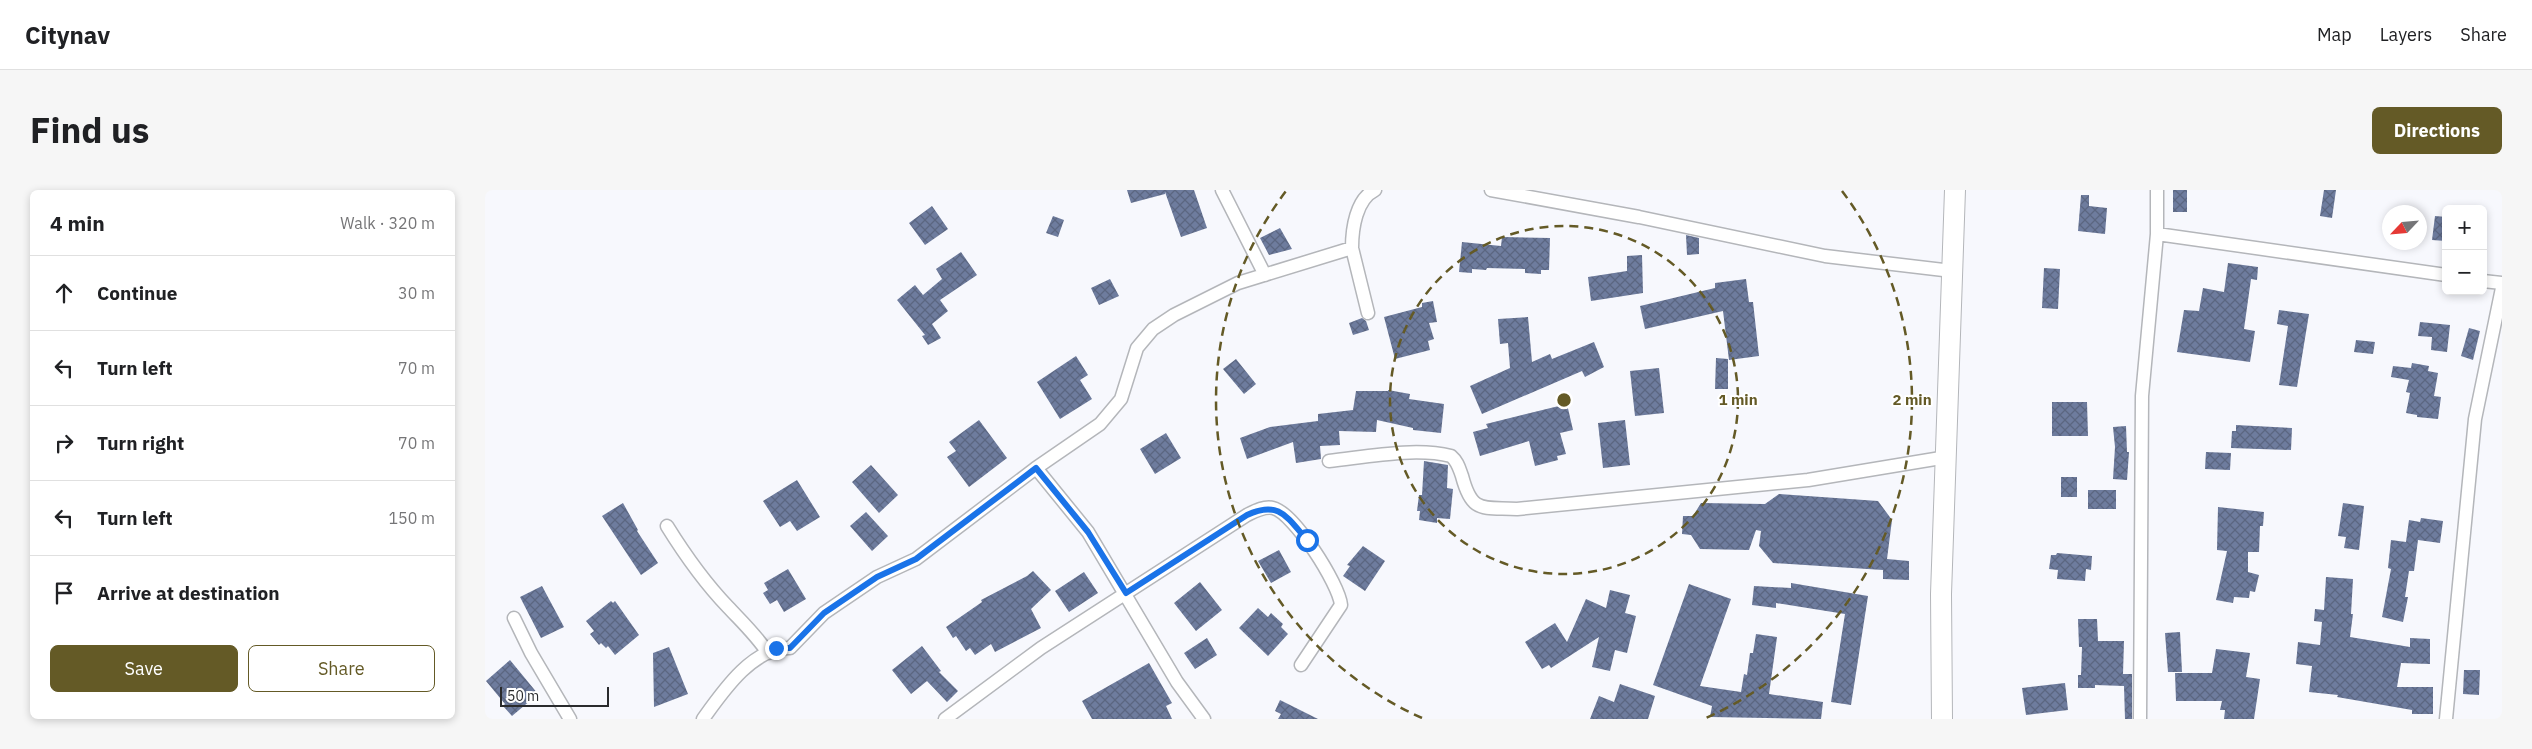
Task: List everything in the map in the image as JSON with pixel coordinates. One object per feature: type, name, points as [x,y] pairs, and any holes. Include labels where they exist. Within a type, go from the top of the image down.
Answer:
[{"type":"main road","points":[[1942,719],[1941,594],[1955,190]]},
{"type":"main road","points":[[1955,719],[1954,595],[1968,190]]},
{"type":"street","points":[[1222,190],[1265,275]]},
{"type":"street","points":[[1368,313],[1352,248],[1352,232],[1360,206],[1375,190]]},
{"type":"street","points":[[1491,190],[1639,217],[1825,256],[1952,271]]},
{"type":"street","points":[[2140,719],[2142,396],[2157,234],[2157,190]]},
{"type":"street","points":[[2157,234],[2442,274]]},
{"type":"street","points":[[703,719],[737,674],[776,648],[790,648],[824,613],[877,577],[916,559],[1036,468],[1100,424],[1121,399],[1137,348],[1153,330],[1174,315],[1238,283],[1352,248]]},
{"type":"street","points":[[2487,281],[2502,283]]},
{"type":"street","points":[[2446,719],[2475,419],[2502,288]]},
{"type":"street","points":[[1329,461],[1393,454],[1442,454],[1451,456],[1459,467],[1467,497],[1473,504],[1482,507],[1517,509],[1808,480],[1947,457]]},
{"type":"street","points":[[1036,468],[1088,532],[1126,593],[1177,682],[1204,719]]},
{"type":"street","points":[[945,719],[1041,648],[1259,509],[1274,508],[1287,517],[1307,540],[1332,578],[1340,596],[1341,605],[1301,665]]},
{"type":"street","points":[[667,526],[691,563],[727,606],[753,631],[768,653]]},
{"type":"street","points":[[514,618],[531,653],[570,719]]},
{"type":"building","points":[[1127,190],[1194,190],[1207,228],[1181,237],[1165,192],[1165,194],[1131,203]]},
{"type":"building","points":[[2173,190],[2187,190],[2187,212],[2173,212]]},
{"type":"building","points":[[2324,190],[2336,190],[2332,218],[2320,216]]},
{"type":"building","points":[[2081,195],[2089,195],[2089,206],[2107,208],[2105,234],[2078,231]]},
{"type":"building","points":[[932,206],[948,229],[925,245],[909,223]]},
{"type":"building","points":[[1053,216],[1064,220],[1058,237],[1046,233]]},
{"type":"building","points":[[2435,216],[2442,217],[2442,241],[2432,240]]},
{"type":"building","points":[[1280,228],[1292,249],[1269,255],[1260,238]]},
{"type":"building","points":[[1686,235],[1699,238],[1699,254],[1687,255]]},
{"type":"building","points":[[1502,237],[1550,238],[1549,270],[1541,270],[1541,274],[1525,273],[1525,269],[1487,268],[1486,270],[1472,269],[1472,273],[1459,272],[1462,242],[1501,246]]},
{"type":"building","points":[[961,252],[977,275],[940,300],[948,311],[932,324],[941,338],[928,345],[922,336],[925,335],[897,300],[915,285],[923,295],[942,279],[936,269]]},
{"type":"building","points":[[1642,255],[1643,293],[1591,301],[1588,277],[1627,271],[1627,256]]},
{"type":"building","points":[[2228,263],[2258,267],[2257,280],[2251,279],[2244,329],[2255,331],[2250,362],[2177,352],[2184,310],[2199,311],[2203,288],[2224,292]]},
{"type":"building","points":[[2044,268],[2060,269],[2058,309],[2042,308]]},
{"type":"building","points":[[1110,279],[1119,296],[1099,305],[1091,288]]},
{"type":"building","points":[[1746,279],[1749,302],[1753,302],[1759,356],[1729,360],[1723,311],[1645,329],[1640,306],[1715,288],[1715,283]]},
{"type":"building","points":[[1433,301],[1437,322],[1429,323],[1434,339],[1428,341],[1430,350],[1395,359],[1384,317],[1422,307],[1422,303]]},
{"type":"building","points":[[2279,310],[2309,314],[2297,387],[2279,385],[2288,326],[2277,324]]},
{"type":"building","points":[[1528,317],[1532,362],[1550,354],[1552,359],[1594,342],[1604,367],[1585,377],[1582,371],[1482,414],[1470,386],[1510,368],[1508,343],[1500,344],[1498,319]]},
{"type":"building","points":[[1362,318],[1366,321],[1369,330],[1353,335],[1349,323]]},
{"type":"building","points":[[2420,322],[2450,325],[2447,352],[2431,350],[2432,337],[2418,336]]},
{"type":"building","points":[[2469,328],[2480,331],[2473,360],[2461,356]]},
{"type":"building","points":[[2356,340],[2375,342],[2373,354],[2354,352]]},
{"type":"building","points":[[1076,356],[1088,375],[1080,380],[1092,399],[1060,419],[1037,382]]},
{"type":"building","points":[[1716,358],[1728,359],[1728,389],[1715,389]]},
{"type":"building","points":[[1236,359],[1256,384],[1244,394],[1223,369]]},
{"type":"building","points":[[2412,363],[2429,366],[2428,371],[2438,373],[2434,396],[2441,397],[2438,419],[2417,417],[2417,415],[2406,413],[2410,393],[2406,392],[2409,380],[2391,377],[2393,366],[2411,368]]},
{"type":"building","points":[[1659,368],[1664,413],[1635,416],[1630,371]]},
{"type":"building","points":[[1388,390],[1410,394],[1409,399],[1444,404],[1441,433],[1413,430],[1413,428],[1377,420],[1376,432],[1339,431],[1340,445],[1320,446],[1321,459],[1296,463],[1293,442],[1247,459],[1240,438],[1270,427],[1318,421],[1318,414],[1353,410],[1356,391]]},
{"type":"building","points":[[2052,402],[2087,402],[2088,436],[2052,436]]},
{"type":"building","points":[[1567,404],[1573,430],[1560,433],[1566,454],[1557,456],[1558,460],[1535,466],[1529,441],[1480,456],[1473,432],[1488,428],[1486,424]]},
{"type":"building","points":[[979,420],[1007,458],[969,487],[947,457],[956,451],[949,442]]},
{"type":"building","points":[[1625,420],[1630,465],[1603,468],[1598,423]]},
{"type":"building","points":[[2236,425],[2292,428],[2291,450],[2231,448],[2232,431],[2236,431]]},
{"type":"building","points":[[2126,426],[2127,452],[2129,452],[2127,480],[2113,479],[2115,447],[2113,427]]},
{"type":"building","points":[[1166,433],[1181,458],[1155,474],[1140,449]]},
{"type":"building","points":[[2206,452],[2231,453],[2230,470],[2205,469]]},
{"type":"building","points":[[1424,461],[1448,465],[1447,488],[1453,489],[1450,519],[1437,518],[1437,523],[1419,520],[1420,511],[1417,511],[1419,495],[1422,495]]},
{"type":"building","points":[[871,465],[898,495],[879,513],[852,482]]},
{"type":"building","points":[[2061,477],[2077,477],[2077,497],[2061,497]]},
{"type":"building","points":[[797,480],[820,517],[797,531],[790,521],[780,527],[763,501]]},
{"type":"building","points":[[2088,490],[2116,490],[2116,509],[2088,509]]},
{"type":"building","points":[[1779,494],[1878,501],[1892,520],[1887,559],[1909,561],[1909,580],[1883,579],[1883,570],[1773,563],[1759,546],[1761,531],[1756,530],[1749,550],[1700,549],[1691,535],[1682,534],[1683,516],[1693,516],[1701,503],[1765,504]]},
{"type":"building","points":[[623,503],[637,531],[658,563],[641,575],[602,516]]},
{"type":"building","points":[[2343,503],[2364,506],[2359,550],[2344,548],[2346,537],[2338,536]]},
{"type":"building","points":[[2218,507],[2264,512],[2263,526],[2260,526],[2259,552],[2248,552],[2248,572],[2259,575],[2255,592],[2250,591],[2249,598],[2234,597],[2233,603],[2216,600],[2227,551],[2217,550]]},
{"type":"building","points":[[866,512],[888,536],[872,551],[850,526]]},
{"type":"building","points":[[2421,518],[2443,521],[2440,543],[2418,540],[2414,571],[2409,571],[2405,597],[2408,597],[2403,622],[2382,617],[2391,569],[2388,568],[2391,540],[2406,542],[2409,520],[2420,522]]},
{"type":"building","points":[[1363,546],[1385,561],[1365,591],[1343,576],[1350,566],[1347,565]]},
{"type":"building","points":[[1279,550],[1291,572],[1271,583],[1258,561]]},
{"type":"building","points":[[2057,553],[2092,556],[2091,570],[2086,569],[2085,581],[2057,579],[2058,570],[2049,569],[2051,555],[2056,555]]},
{"type":"building","points":[[788,569],[806,599],[784,612],[777,600],[770,604],[763,593],[768,590],[764,583]]},
{"type":"building","points":[[1033,571],[1051,590],[1031,609],[1041,628],[995,652],[991,644],[975,655],[970,648],[966,651],[956,636],[953,638],[946,627],[982,602],[981,600]]},
{"type":"building","points":[[1084,572],[1098,593],[1069,612],[1055,591]]},
{"type":"building","points":[[2326,577],[2353,579],[2351,614],[2353,614],[2350,637],[2410,647],[2410,638],[2430,639],[2430,664],[2401,663],[2397,687],[2433,687],[2433,714],[2412,714],[2412,710],[2337,697],[2338,695],[2309,692],[2312,666],[2296,664],[2298,642],[2320,645],[2322,622],[2314,621],[2315,609],[2324,610]]},
{"type":"building","points":[[1200,582],[1222,610],[1196,631],[1174,603]]},
{"type":"building","points":[[1791,583],[1868,596],[1851,705],[1831,702],[1845,614],[1776,603],[1776,608],[1752,605],[1754,586],[1791,588]]},
{"type":"building","points":[[1689,584],[1731,599],[1700,686],[1741,692],[1744,674],[1747,675],[1750,653],[1753,653],[1756,634],[1777,637],[1769,694],[1823,702],[1821,719],[1710,717],[1712,706],[1653,685]]},
{"type":"building","points":[[542,586],[564,627],[541,638],[520,597]]},
{"type":"building","points":[[1610,590],[1630,595],[1625,613],[1636,616],[1627,653],[1615,650],[1610,671],[1592,667],[1599,637],[1551,668],[1549,665],[1542,669],[1525,642],[1555,623],[1567,642],[1586,599],[1606,608]]},
{"type":"building","points":[[611,601],[613,603],[615,601],[639,635],[615,655],[608,646],[606,648],[601,643],[599,645],[590,634],[594,631],[586,621]]},
{"type":"building","points":[[1258,608],[1268,617],[1271,613],[1283,624],[1281,627],[1288,634],[1268,656],[1239,628]]},
{"type":"building","points":[[2078,619],[2097,619],[2098,641],[2124,641],[2123,674],[2132,674],[2132,719],[2125,719],[2124,686],[2095,685],[2095,688],[2078,688],[2078,675],[2081,675],[2082,647],[2079,647]]},
{"type":"building","points":[[2180,632],[2182,672],[2168,672],[2165,633]]},
{"type":"building","points":[[1207,638],[1217,655],[1195,669],[1184,653]]},
{"type":"building","points":[[922,646],[941,671],[939,672],[958,691],[947,702],[927,681],[911,694],[892,670]]},
{"type":"building","points":[[669,647],[688,694],[654,707],[653,653]]},
{"type":"building","points":[[2216,649],[2250,653],[2246,677],[2260,679],[2254,719],[2224,719],[2225,710],[2220,710],[2222,701],[2176,701],[2175,673],[2212,673]]},
{"type":"building","points":[[510,660],[538,694],[512,716],[503,706],[505,704],[486,681]]},
{"type":"building","points":[[1149,663],[1172,703],[1166,706],[1172,719],[1092,719],[1082,701]]},
{"type":"building","points":[[2464,670],[2480,670],[2479,695],[2463,694]]},
{"type":"building","points":[[2065,683],[2068,710],[2026,715],[2022,688]]},
{"type":"building","points":[[1620,684],[1655,696],[1648,719],[1590,719],[1599,696],[1614,702]]},
{"type":"building","points":[[1280,700],[1318,719],[1278,719],[1281,714],[1275,711]]},
{"type":"route","points":[[776,648],[790,648],[824,613],[877,577],[916,559],[1036,468],[1088,532],[1126,593],[1259,509],[1274,508],[1287,517],[1307,540]]}]
